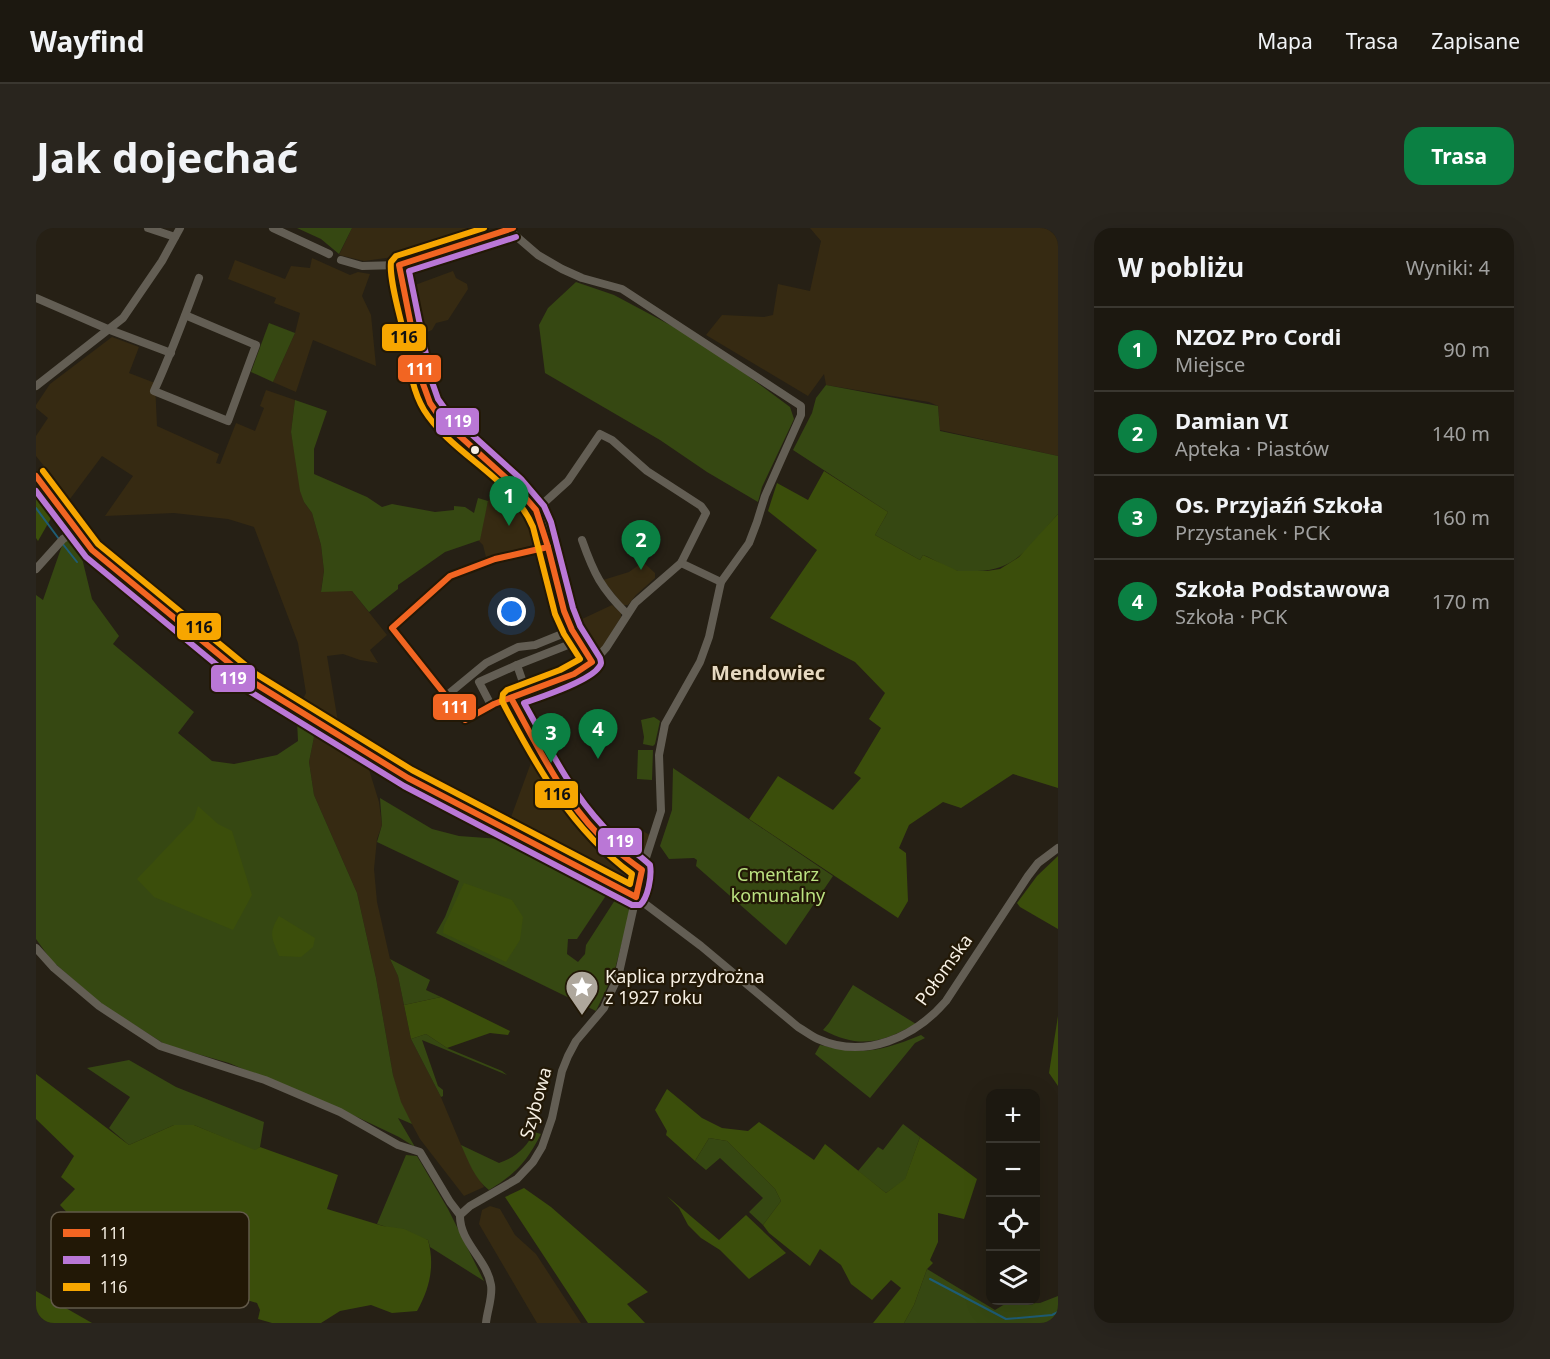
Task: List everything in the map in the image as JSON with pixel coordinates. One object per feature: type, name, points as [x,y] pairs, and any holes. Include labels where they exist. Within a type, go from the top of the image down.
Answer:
[{"type":"street","points":[[148,228],[175,237]]},
{"type":"street","points":[[36,386],[123,318],[162,261],[180,228]]},
{"type":"street","points":[[273,228],[329,254]]},
{"type":"street","points":[[341,260],[362,266],[399,265],[511,229],[538,255],[582,278],[622,289],[801,406],[801,415],[765,496],[749,543],[721,582],[681,563]]},
{"type":"street","points":[[399,265],[422,381],[430,403],[441,420],[515,486],[536,510],[542,524],[564,611],[578,641],[592,662]]},
{"type":"street","points":[[185,315],[256,345],[228,421],[154,392],[199,278]]},
{"type":"street","points":[[36,298],[171,353]]},
{"type":"street","points":[[536,510],[568,481],[600,434],[617,445],[646,471],[701,506],[706,513],[681,563],[635,603],[606,648],[592,662],[579,672],[492,705],[465,720],[392,628],[450,576],[495,559],[548,547]]},
{"type":"street","name":"Połomska","points":[[36,476],[76,531],[115,570],[252,681],[408,778],[636,897],[817,1039],[834,1045],[858,1048],[888,1042],[912,1031],[931,1018],[946,1001],[1028,876],[1038,863],[1058,848]]},
{"type":"street","points":[[36,568],[63,540],[76,531]]},
{"type":"street","points":[[582,540],[593,569],[608,595],[627,614]]},
{"type":"street","name":"Szybowa","points":[[460,1215],[470,1206],[517,1179],[533,1162],[542,1147],[552,1118],[562,1071],[568,1056],[576,1041],[604,1008],[618,977],[642,870],[661,811],[659,755],[665,724],[700,662],[709,638],[721,582]]},
{"type":"street","points":[[446,696],[486,663],[518,647],[535,645],[572,630]]},
{"type":"street","points":[[492,705],[479,682],[578,641]]},
{"type":"street","points":[[516,665],[526,691]]},
{"type":"street","points":[[511,698],[557,782],[586,823],[621,856],[642,870]]},
{"type":"street","points":[[36,948],[54,968],[99,1006],[160,1046],[265,1080],[340,1112],[398,1145],[420,1152],[460,1215],[464,1233],[487,1272],[491,1284],[486,1323]]},
{"type":"shaded area","points":[[352,228],[485,228],[446,241],[443,245],[408,255],[364,261],[339,255]]},
{"type":"shaded area","points":[[810,228],[1058,228],[1058,456],[940,430],[938,406],[929,402],[826,385],[824,374],[808,396],[706,335],[722,315],[764,317],[773,315],[778,284],[810,291],[821,241]]},
{"type":"shaded area","points":[[312,258],[350,275],[358,272],[370,274],[362,296],[371,315],[376,366],[313,340],[296,392],[273,382],[295,333],[300,313],[274,303],[276,298],[228,279],[235,260],[285,279],[291,266],[310,268]]},
{"type":"shaded area","points":[[453,271],[456,278],[467,284],[468,289],[448,320],[436,323],[432,330],[418,336],[410,294],[415,285]]},
{"type":"shaded area","points":[[112,337],[139,347],[129,373],[155,383],[157,426],[219,454],[216,463],[220,464],[236,423],[255,431],[264,408],[260,406],[266,390],[295,400],[291,432],[304,502],[312,513],[321,545],[324,571],[321,591],[352,591],[387,635],[370,650],[378,663],[343,654],[327,656],[338,722],[302,701],[306,693],[298,643],[254,527],[228,519],[174,513],[105,516],[133,476],[102,456],[70,499],[36,456],[36,436],[48,418],[36,408],[36,405],[50,384]]},
{"type":"shaded area","points":[[503,486],[512,490],[528,508],[542,541],[486,557],[483,545],[478,540],[488,501]]},
{"type":"shaded area","points":[[643,562],[655,573],[655,578],[628,605],[623,605],[603,580],[629,572]]},
{"type":"shaded area","points":[[612,605],[621,613],[621,617],[602,648],[592,648],[580,620]]},
{"type":"shaded area","points":[[307,726],[340,750],[367,763],[379,802],[382,825],[377,839],[374,869],[377,902],[390,959],[398,976],[411,1039],[440,1095],[461,1145],[484,1187],[464,1196],[420,1139],[400,1102],[357,893],[314,795],[309,762],[314,737]]},
{"type":"shaded area","points":[[537,755],[558,793],[575,817],[594,838],[632,872],[628,881],[559,842],[510,820],[532,760]]},
{"type":"shaded area","points":[[635,826],[651,836],[643,860],[639,862],[616,841],[628,835]]},
{"type":"shaded area","points":[[490,1206],[500,1209],[515,1235],[536,1254],[581,1323],[537,1323],[479,1224],[482,1210]]},
{"type":"green space","points":[[297,228],[352,228],[339,254],[321,239]]},
{"type":"green space","points":[[576,282],[614,295],[702,342],[790,407],[794,419],[762,487],[758,502],[707,472],[660,440],[545,373],[539,325],[548,308]]},
{"type":"green space","points":[[269,323],[295,333],[273,382],[251,372]]},
{"type":"green space","points":[[826,385],[938,406],[940,431],[1058,456],[1058,514],[1023,553],[1003,566],[991,570],[960,572],[923,555],[920,560],[875,535],[888,512],[793,450],[812,413],[816,398]]},
{"type":"green space","points":[[295,400],[327,411],[314,449],[314,474],[367,497],[382,507],[392,504],[435,512],[454,510],[454,506],[465,507],[474,513],[478,498],[488,501],[480,540],[445,552],[398,585],[398,589],[369,612],[352,591],[321,592],[324,571],[321,545],[312,513],[300,491],[291,432]]},
{"type":"green space","points":[[824,471],[888,512],[875,535],[920,560],[923,555],[958,571],[1000,569],[1019,557],[1058,514],[1058,788],[1013,774],[961,808],[943,802],[909,825],[899,848],[906,853],[908,901],[898,918],[749,819],[778,776],[833,810],[861,778],[854,773],[881,728],[869,719],[885,693],[855,662],[770,618],[817,550],[768,511],[777,483],[808,500]]},
{"type":"green space","points":[[36,487],[54,513],[38,541],[36,538]]},
{"type":"green space","points":[[65,537],[81,554],[92,599],[119,636],[113,644],[194,712],[178,733],[212,761],[234,764],[277,755],[298,741],[297,720],[307,726],[314,737],[309,762],[314,795],[357,893],[376,978],[393,1075],[401,1102],[412,1124],[398,1118],[415,1147],[357,1117],[229,1063],[166,1045],[100,1003],[51,960],[36,939],[36,595],[43,600]]},
{"type":"green space","points":[[654,717],[660,721],[655,744],[653,746],[643,744],[641,720]]},
{"type":"green space","points":[[638,750],[653,750],[652,780],[637,779]]},
{"type":"green space","points":[[376,762],[611,888],[577,939],[568,939],[567,954],[578,962],[585,954],[586,945],[615,900],[624,900],[630,912],[614,973],[596,1011],[436,933],[459,881],[377,842],[382,825],[380,798],[432,829],[459,836],[503,838],[439,806],[376,767]]},
{"type":"green space","name":"Cmentarz komunalny","points":[[673,768],[833,876],[786,945],[696,866],[697,860],[694,858],[669,859],[660,846],[672,810]]},
{"type":"green space","points":[[198,806],[218,824],[232,831],[252,895],[233,930],[154,897],[137,879],[194,819]]},
{"type":"green space","points":[[1058,856],[1058,929],[1017,903],[1037,876]]},
{"type":"green space","points":[[464,883],[512,900],[523,917],[520,940],[506,962],[443,933]]},
{"type":"green space","points":[[279,916],[315,938],[313,947],[301,957],[279,956],[272,932]]},
{"type":"green space","points":[[390,959],[430,980],[426,990],[441,997],[404,1005],[398,976]]},
{"type":"green space","points":[[853,985],[916,1024],[891,1036],[870,1041],[848,1040],[823,1030]]},
{"type":"green space","points":[[441,997],[510,1031],[508,1035],[490,1033],[447,1048],[426,1034],[411,1039],[404,1005]]},
{"type":"green space","points":[[1058,1016],[1058,1086],[1049,1073]]},
{"type":"green space","points":[[426,1034],[447,1048],[507,1075],[422,1040],[438,1086],[443,1090],[441,1097],[411,1039]]},
{"type":"green space","points":[[921,1035],[925,1038],[915,1043],[870,1098],[815,1054],[820,1045],[848,1050],[871,1050],[894,1045]]},
{"type":"green space","points":[[129,1060],[176,1087],[264,1122],[260,1147],[255,1151],[194,1125],[174,1125],[129,1145],[109,1128],[130,1097],[87,1068]]},
{"type":"green space","points":[[36,1074],[129,1145],[174,1125],[194,1125],[255,1150],[260,1147],[338,1175],[327,1209],[383,1226],[404,1229],[428,1240],[431,1258],[430,1276],[417,1311],[392,1313],[371,1305],[340,1311],[321,1323],[272,1323],[258,1319],[260,1310],[257,1303],[249,1301],[249,1212],[66,1212],[60,1205],[75,1189],[61,1177],[74,1156],[36,1119]]},
{"type":"green space","points":[[667,1089],[702,1118],[722,1128],[748,1131],[759,1122],[814,1160],[825,1144],[886,1193],[905,1179],[920,1137],[977,1179],[964,1219],[938,1213],[938,1242],[930,1260],[933,1263],[927,1269],[914,1305],[904,1323],[873,1323],[901,1288],[891,1280],[872,1300],[851,1284],[841,1265],[820,1249],[810,1266],[769,1233],[763,1225],[781,1201],[775,1189],[727,1141],[709,1138],[695,1161],[666,1135],[667,1131],[655,1110]]},
{"type":"green space","points":[[903,1124],[920,1137],[905,1180],[886,1193],[858,1171],[878,1147],[883,1150]]},
{"type":"green space","points":[[534,1132],[541,1134],[526,1159],[507,1178],[489,1190],[476,1175],[461,1145],[499,1163],[520,1151]]},
{"type":"green space","points":[[709,1138],[727,1141],[775,1189],[781,1201],[763,1225],[749,1212],[763,1198],[720,1158],[706,1170],[695,1161]]},
{"type":"green space","points":[[406,1155],[417,1156],[448,1209],[484,1281],[430,1247],[428,1240],[377,1224]]},
{"type":"green space","points":[[524,1188],[551,1207],[648,1292],[627,1304],[645,1323],[588,1323],[505,1197]]},
{"type":"green space","points":[[667,1196],[719,1240],[746,1215],[786,1253],[749,1279],[720,1250],[701,1238],[688,1225],[679,1208]]},
{"type":"green space","points":[[927,1269],[995,1310],[1003,1305],[1040,1305],[1058,1296],[1058,1323],[904,1323],[914,1305]]},
{"type":"green space","points":[[36,1291],[51,1300],[51,1308],[66,1308],[92,1323],[36,1323]]},
{"type":"waterway","points":[[36,508],[59,539]]},
{"type":"waterway","points":[[62,543],[77,562]]},
{"type":"waterway","points":[[930,1279],[1006,1319],[1052,1315],[1058,1312]]},
{"type":"transit line","name":"116","points":[[43,471],[98,544],[256,674],[412,770],[630,884],[632,874],[591,838],[557,795],[542,773],[502,701],[503,694],[507,690],[560,670],[580,659],[564,634],[555,614],[533,527],[511,494],[436,426],[419,401],[410,371],[393,286],[391,262],[396,256],[484,228]]},
{"type":"transit line","name":"111","points":[[513,228],[399,265],[422,381],[430,403],[441,419],[515,486],[536,510],[548,547]]},
{"type":"transit line","name":"119","points":[[36,491],[86,557],[246,689],[404,786],[632,905],[640,905],[649,886],[650,865],[609,832],[592,813],[560,768],[524,703],[586,678],[601,664],[573,608],[551,522],[544,506],[521,479],[448,413],[438,399],[431,379],[409,271],[516,237]]},
{"type":"transit line","name":"111","points":[[36,476],[92,550],[251,681],[408,778],[636,897],[642,870],[604,840],[585,820],[550,770],[511,698]]},
{"type":"transit line","name":"111","points":[[548,547],[564,611],[572,630],[592,662],[574,674],[494,704],[465,720],[392,628],[450,576],[495,559],[548,547]]},
{"type":"place","name":"NZOZ Pro Cordi","points":[[509,526]]},
{"type":"place","name":"Damian VI","points":[[641,570]]},
{"type":"place","name":"Szkoła Podstawowa","points":[[598,759]]},
{"type":"place","name":"Os. Przyjaźń Szkoła","points":[[551,763]]},
{"type":"place","name":"Kaplica przydrożna z 1927 roku","points":[[582,1016]]},
{"type":"district","name":"Mendowiec","points":[[768,673]]}]
